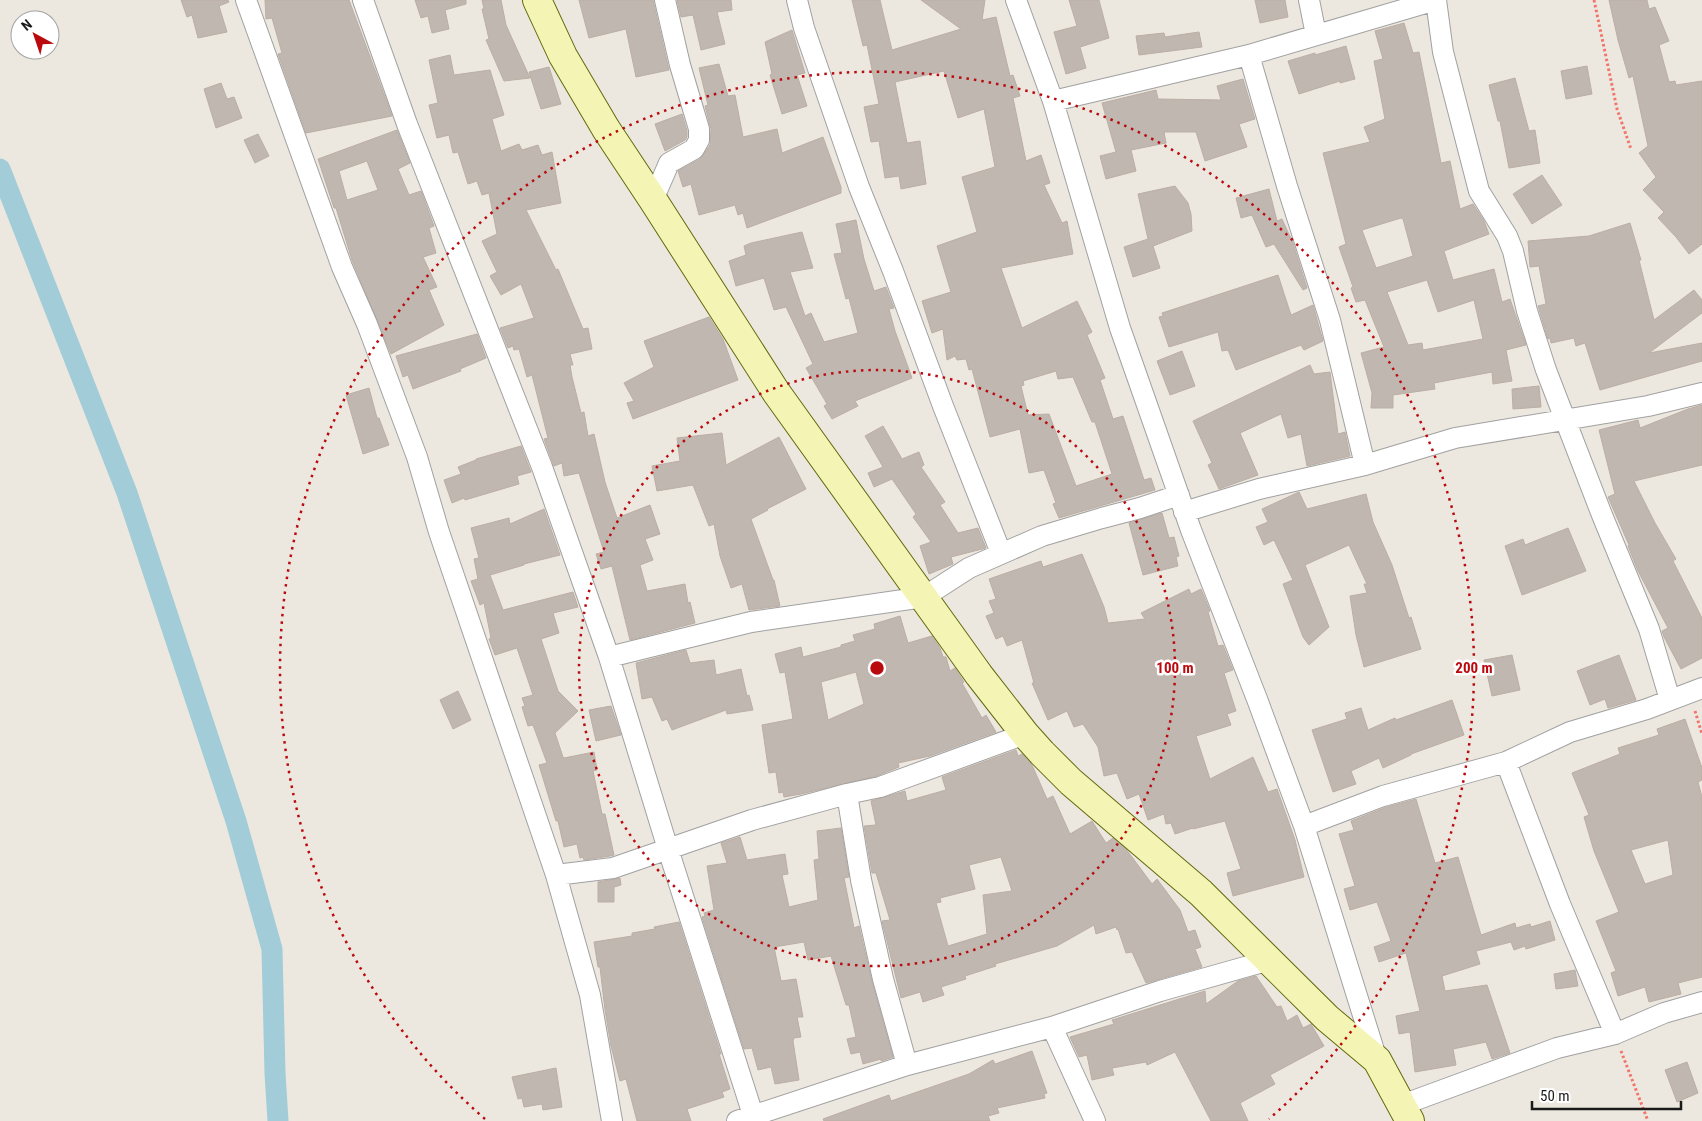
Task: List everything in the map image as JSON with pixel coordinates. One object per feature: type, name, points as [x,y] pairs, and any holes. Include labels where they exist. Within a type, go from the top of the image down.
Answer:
[{"type":"main road","points":[[537,0],[564,56],[601,121],[776,392],[979,675],[1025,734],[1071,782],[1201,893],[1328,1018],[1377,1060],[1406,1113]]},
{"type":"street","points":[[246,0],[342,267],[367,324],[417,457],[439,532],[556,875],[590,995],[612,1121]]},
{"type":"street","points":[[363,0],[407,124],[542,467],[609,657],[668,849],[745,1118],[907,1065],[1052,1027],[1160,991],[1270,960]]},
{"type":"street","points":[[653,200],[669,163],[694,149],[699,140],[700,129],[680,66],[665,0]]},
{"type":"street","points":[[797,0],[804,28],[859,187],[1001,553]]},
{"type":"street","points":[[1016,0],[1053,101],[1120,328],[1182,503],[1304,826],[1377,1060]]},
{"type":"street","points":[[1309,0],[1316,35]]},
{"type":"street","points":[[1053,101],[1249,55],[1436,0],[1443,52],[1479,191],[1507,236],[1513,251],[1527,310],[1546,370],[1564,420],[1649,628],[1670,700]]},
{"type":"street","points":[[1249,55],[1287,186],[1330,320],[1365,465]]},
{"type":"street","points":[[609,657],[751,622],[924,597],[969,568],[1042,536],[1140,508],[1182,503],[1259,489],[1365,465],[1455,438],[1648,406],[1702,393]]},
{"type":"street","points":[[1304,826],[1383,796],[1506,762],[1570,732],[1647,709],[1702,688]]},
{"type":"street","points":[[556,875],[613,868],[752,820],[880,787],[1025,734]]},
{"type":"street","points":[[1506,762],[1560,904],[1615,1034]]},
{"type":"street","points":[[847,794],[861,880],[883,979],[907,1065]]},
{"type":"street","points":[[1406,1113],[1557,1048],[1615,1034],[1664,1013],[1702,1002]]},
{"type":"street","points":[[1052,1027],[1095,1121]]},
{"type":"path","points":[[1594,0],[1617,109],[1631,149]]},
{"type":"path","points":[[1615,1034],[1648,1121]]},
{"type":"building","points":[[181,0],[228,0],[229,2],[219,6],[227,32],[198,38],[192,15],[187,17]]},
{"type":"building","points":[[265,0],[349,0],[392,116],[306,133],[278,54],[282,53],[272,18],[266,19]]},
{"type":"building","points":[[415,0],[466,0],[466,4],[445,10],[449,29],[432,33],[428,16],[421,18]]},
{"type":"building","points":[[482,0],[501,0],[506,25],[530,78],[504,81],[486,40],[489,39],[482,9],[484,9]]},
{"type":"building","points":[[579,0],[653,0],[669,70],[636,77],[626,29],[589,38]]},
{"type":"building","points":[[677,0],[731,0],[732,10],[717,12],[725,44],[701,50],[693,15],[681,17]]},
{"type":"building","points":[[852,0],[880,0],[892,50],[961,29],[921,0],[985,0],[982,20],[996,17],[1010,76],[1013,75],[1020,96],[1013,98],[1026,161],[1041,155],[1050,183],[1044,185],[1062,223],[1067,221],[1073,254],[1001,268],[1022,328],[1077,301],[1092,332],[1087,335],[1105,378],[1100,380],[1113,419],[1123,416],[1144,480],[1151,478],[1155,490],[1059,518],[1053,504],[1056,503],[1044,470],[1029,473],[1020,429],[990,437],[972,369],[969,370],[966,359],[957,360],[955,356],[947,360],[943,329],[932,333],[922,301],[951,292],[937,246],[977,232],[962,177],[995,167],[984,109],[958,118],[944,71],[895,82],[907,143],[920,141],[926,184],[901,189],[899,176],[885,178],[879,141],[871,142],[864,107],[879,104],[867,45],[863,46]],"holes":[[[1056,371],[1058,379],[1073,377],[1092,422],[1095,422],[1112,474],[1076,486],[1049,414],[1028,415],[1021,386],[1024,385],[1023,381]]]},
{"type":"building","points":[[1069,0],[1099,0],[1109,38],[1080,47],[1086,68],[1066,74],[1054,32],[1077,26]]},
{"type":"building","points":[[1255,0],[1285,0],[1288,17],[1260,23]]},
{"type":"building","points":[[1609,0],[1647,0],[1649,9],[1655,7],[1669,41],[1659,45],[1669,82],[1675,81],[1676,85],[1702,81],[1702,244],[1689,254],[1658,218],[1664,212],[1643,190],[1656,177],[1639,153],[1648,146],[1633,76],[1629,78]]},
{"type":"building","points":[[1404,23],[1413,53],[1419,52],[1441,163],[1450,161],[1460,209],[1473,204],[1484,221],[1489,234],[1444,251],[1453,280],[1494,269],[1502,302],[1510,299],[1526,345],[1506,350],[1512,381],[1493,384],[1492,372],[1434,383],[1435,389],[1393,395],[1393,408],[1371,408],[1372,393],[1361,353],[1384,347],[1365,300],[1356,302],[1351,288],[1353,287],[1339,247],[1346,244],[1323,153],[1370,142],[1364,127],[1385,119],[1374,61],[1383,59],[1375,31]],"holes":[[[1403,219],[1413,256],[1376,268],[1362,230]],[[1427,280],[1438,312],[1474,300],[1483,339],[1423,350],[1422,343],[1408,345],[1387,292]]]},
{"type":"building","points":[[792,30],[805,73],[797,75],[807,106],[782,114],[770,75],[772,74],[765,42]]},
{"type":"building","points":[[1199,32],[1202,47],[1139,55],[1136,36],[1164,33],[1165,37]]},
{"type":"building","points":[[1346,46],[1355,79],[1340,83],[1340,81],[1299,94],[1288,61]]},
{"type":"building","points":[[450,55],[454,75],[490,70],[504,115],[492,119],[501,151],[519,144],[522,150],[538,145],[542,155],[552,152],[561,203],[526,210],[556,270],[558,269],[583,329],[588,328],[592,349],[570,354],[573,365],[570,365],[572,377],[581,413],[584,412],[588,436],[594,434],[605,482],[617,518],[650,505],[660,534],[645,539],[653,560],[640,565],[647,591],[685,584],[688,603],[690,602],[695,623],[630,640],[612,566],[601,569],[596,554],[604,552],[579,473],[564,476],[562,463],[554,466],[544,439],[548,438],[532,375],[527,377],[519,349],[514,350],[513,346],[508,348],[500,328],[534,318],[521,284],[501,295],[490,276],[497,272],[482,241],[497,234],[489,193],[482,195],[477,181],[468,184],[458,152],[453,153],[449,135],[437,138],[429,105],[438,103],[429,60]]},
{"type":"building","points":[[719,64],[728,96],[735,95],[743,137],[777,129],[782,153],[823,137],[841,187],[841,193],[747,228],[743,213],[738,215],[735,205],[699,215],[691,184],[683,187],[678,171],[700,159],[710,145],[711,129],[705,106],[708,105],[699,68]]},
{"type":"building","points":[[1587,66],[1592,94],[1566,99],[1561,71]]},
{"type":"building","points":[[549,67],[561,104],[541,109],[529,72]]},
{"type":"building","points":[[1515,78],[1529,131],[1535,130],[1540,163],[1509,168],[1500,121],[1498,121],[1489,85]]},
{"type":"building","points":[[1243,79],[1255,119],[1239,124],[1247,147],[1205,161],[1196,132],[1164,132],[1166,143],[1131,150],[1136,171],[1106,179],[1100,156],[1116,152],[1102,103],[1156,90],[1158,99],[1221,100],[1217,86]]},
{"type":"building","points":[[221,83],[227,99],[234,97],[242,118],[216,128],[204,89]]},
{"type":"building","points":[[682,114],[687,137],[665,151],[655,124]]},
{"type":"building","points":[[397,130],[410,163],[398,169],[409,195],[421,191],[434,226],[429,228],[436,253],[423,257],[437,287],[429,290],[444,325],[391,354],[352,260],[318,159]],"holes":[[[367,161],[378,190],[347,200],[339,171]]]},
{"type":"building","points":[[258,134],[269,156],[255,163],[244,140]]},
{"type":"building","points":[[1542,175],[1562,205],[1532,224],[1513,194]]},
{"type":"building","points":[[1175,186],[1188,203],[1192,231],[1153,246],[1160,268],[1133,277],[1124,247],[1148,239],[1138,194]]},
{"type":"building","points":[[1269,189],[1277,221],[1282,219],[1293,243],[1307,288],[1303,290],[1274,244],[1266,247],[1252,215],[1241,218],[1236,198]]},
{"type":"building","points":[[856,220],[864,259],[874,291],[886,287],[894,308],[889,309],[895,331],[912,378],[855,401],[858,406],[832,419],[824,406],[827,404],[806,368],[813,364],[786,307],[774,310],[764,278],[736,286],[729,261],[746,255],[744,246],[751,243],[802,232],[813,268],[790,272],[805,316],[811,313],[824,342],[858,333],[849,298],[846,299],[834,254],[842,253],[836,224]]},
{"type":"building","points":[[1630,223],[1641,260],[1639,260],[1654,320],[1694,290],[1702,300],[1702,313],[1649,353],[1702,343],[1702,361],[1600,390],[1585,343],[1576,346],[1574,338],[1551,343],[1550,338],[1548,339],[1538,306],[1546,304],[1539,266],[1530,267],[1528,241],[1589,236]]},
{"type":"building","points":[[1278,275],[1291,315],[1313,305],[1323,341],[1304,350],[1301,345],[1236,370],[1228,350],[1222,351],[1218,332],[1169,347],[1159,317],[1163,316],[1162,313]]},
{"type":"building","points":[[709,317],[723,339],[738,380],[633,419],[627,403],[634,401],[624,383],[654,367],[644,341]]},
{"type":"building","points":[[477,334],[486,358],[460,369],[461,371],[413,389],[408,375],[403,377],[396,356]]},
{"type":"building","points":[[1182,351],[1195,386],[1170,395],[1157,361]]},
{"type":"building","points":[[1310,365],[1314,374],[1330,372],[1338,434],[1345,432],[1350,456],[1307,466],[1301,434],[1288,438],[1281,414],[1240,433],[1258,475],[1219,489],[1208,465],[1212,463],[1193,421]]},
{"type":"building","points":[[1539,386],[1541,407],[1513,409],[1512,389]]},
{"type":"building","points":[[369,388],[377,418],[379,418],[389,445],[363,454],[346,395]]},
{"type":"building","points":[[1702,405],[1702,465],[1634,481],[1676,559],[1673,561],[1702,618],[1702,658],[1681,669],[1662,631],[1668,628],[1638,571],[1608,497],[1615,494],[1599,430],[1638,420],[1640,428]]},
{"type":"building","points":[[883,426],[902,459],[919,452],[924,465],[921,467],[945,502],[940,505],[958,533],[978,528],[986,548],[951,557],[953,564],[929,574],[920,546],[931,542],[913,517],[916,514],[892,479],[874,487],[868,473],[883,467],[865,436]]},
{"type":"building","points":[[722,433],[726,465],[779,437],[806,489],[751,519],[774,580],[780,606],[749,610],[742,584],[731,588],[720,556],[714,524],[709,526],[693,485],[657,491],[652,466],[680,461],[677,438]]},
{"type":"building","points":[[521,446],[531,472],[517,476],[519,484],[465,500],[464,498],[452,503],[444,480],[461,474],[458,467],[476,459]]},
{"type":"building","points":[[1299,492],[1307,509],[1366,494],[1373,522],[1392,565],[1421,649],[1364,667],[1356,635],[1350,596],[1367,593],[1364,584],[1367,584],[1349,545],[1305,565],[1329,627],[1309,645],[1303,637],[1283,584],[1293,580],[1274,540],[1264,545],[1256,527],[1268,522],[1262,509]]},
{"type":"building","points":[[544,509],[560,555],[490,575],[503,610],[573,592],[578,607],[553,613],[559,633],[541,639],[558,691],[578,711],[555,733],[563,757],[594,752],[597,770],[593,771],[602,814],[605,814],[614,855],[584,860],[583,857],[580,858],[577,844],[564,847],[558,821],[556,821],[539,765],[547,763],[533,725],[528,726],[522,707],[525,706],[522,698],[533,695],[517,648],[495,655],[489,639],[491,638],[484,603],[480,605],[471,581],[478,579],[474,559],[479,558],[471,528],[509,518],[510,524]]},
{"type":"building","points":[[1162,513],[1169,538],[1174,537],[1179,556],[1176,557],[1178,566],[1143,575],[1129,523]]},
{"type":"building","points":[[1568,528],[1586,571],[1522,595],[1505,546],[1523,539],[1525,545]]},
{"type":"building","points":[[1082,554],[1104,607],[1108,623],[1145,619],[1141,613],[1189,589],[1191,594],[1201,589],[1210,611],[1208,612],[1218,646],[1223,645],[1233,670],[1224,673],[1236,711],[1227,714],[1231,725],[1196,736],[1210,779],[1253,757],[1268,792],[1277,789],[1295,840],[1304,877],[1233,896],[1227,873],[1241,869],[1225,821],[1175,834],[1171,823],[1166,824],[1164,814],[1148,820],[1139,794],[1127,799],[1117,773],[1104,776],[1098,747],[1083,724],[1074,727],[1067,711],[1048,720],[1032,683],[1034,683],[1022,640],[1007,646],[1003,636],[996,639],[986,616],[994,613],[989,601],[996,599],[989,579],[1041,561],[1043,567]]},
{"type":"building","points":[[900,616],[908,643],[932,636],[940,648],[943,657],[946,657],[950,671],[955,668],[982,718],[986,715],[996,732],[930,756],[898,763],[899,767],[877,776],[784,797],[783,792],[779,793],[776,772],[769,773],[762,725],[793,719],[785,672],[780,673],[775,654],[801,647],[803,657],[841,647],[841,645],[855,641],[853,635],[875,629],[874,624]],"holes":[[[856,672],[864,704],[828,720],[821,682]]]},
{"type":"building","points":[[686,650],[690,663],[714,660],[716,675],[741,669],[747,696],[749,695],[753,710],[727,714],[726,710],[672,730],[667,719],[662,721],[652,697],[642,699],[636,663]]},
{"type":"building","points":[[1512,655],[1520,690],[1492,696],[1484,660]]},
{"type":"building","points":[[1619,655],[1636,700],[1608,708],[1605,699],[1590,705],[1577,671]]},
{"type":"building","points":[[458,691],[471,720],[453,729],[440,700]]},
{"type":"building","points":[[1452,700],[1464,735],[1411,754],[1383,768],[1379,758],[1351,771],[1356,784],[1333,792],[1312,730],[1347,719],[1345,713],[1361,708],[1368,730],[1395,718],[1396,720]]},
{"type":"building","points":[[611,706],[621,735],[596,741],[589,710]]},
{"type":"building","points":[[1685,719],[1702,768],[1702,780],[1698,782],[1702,797],[1702,977],[1678,983],[1681,994],[1649,1002],[1645,987],[1618,996],[1611,973],[1616,971],[1596,921],[1619,912],[1594,851],[1584,817],[1589,815],[1572,773],[1620,754],[1618,748],[1659,735],[1657,729]],"holes":[[[1668,840],[1673,875],[1645,884],[1631,850]]]},
{"type":"building","points":[[1016,750],[1018,756],[1022,754],[1032,765],[1047,799],[1053,796],[1070,834],[1092,821],[1106,843],[1113,838],[1126,849],[1152,884],[1157,879],[1180,910],[1188,932],[1195,930],[1201,947],[1195,949],[1202,967],[1146,983],[1132,952],[1126,953],[1118,929],[1116,927],[1096,934],[1094,925],[1057,946],[995,964],[996,966],[965,976],[966,979],[941,987],[944,995],[923,1002],[920,992],[901,998],[882,921],[890,920],[876,873],[872,873],[864,826],[876,825],[871,801],[905,791],[907,801],[946,790],[942,777]],"holes":[[[1001,857],[1012,891],[983,895],[987,934],[948,946],[936,903],[941,902],[940,898],[975,889],[969,865]]]},
{"type":"building","points":[[1416,799],[1435,863],[1458,857],[1481,935],[1515,923],[1516,928],[1530,924],[1531,927],[1550,921],[1555,940],[1526,949],[1525,946],[1514,950],[1511,942],[1476,951],[1480,964],[1442,976],[1445,991],[1487,985],[1510,1053],[1492,1059],[1486,1042],[1453,1049],[1456,1065],[1415,1072],[1410,1032],[1399,1034],[1396,1016],[1420,1011],[1406,953],[1379,962],[1374,947],[1391,941],[1377,902],[1350,910],[1344,889],[1355,886],[1339,834],[1354,830],[1351,821],[1387,807]]},
{"type":"building","points":[[841,828],[849,877],[844,878],[854,928],[859,926],[893,1057],[863,1064],[860,1052],[851,1054],[847,1039],[856,1037],[849,1005],[846,1005],[831,956],[808,960],[804,942],[774,947],[781,981],[796,979],[803,1017],[797,1017],[801,1037],[794,1038],[793,1041],[799,1080],[775,1084],[771,1067],[758,1070],[752,1048],[744,1049],[702,917],[705,916],[704,913],[714,910],[707,866],[727,863],[721,843],[740,837],[747,860],[785,854],[788,874],[782,875],[789,907],[818,900],[814,860],[819,859],[817,831]]},
{"type":"building","points":[[620,878],[621,885],[614,887],[614,902],[598,902],[598,882]]},
{"type":"building","points":[[679,922],[721,1054],[719,1054],[730,1089],[722,1092],[724,1097],[687,1109],[691,1121],[637,1121],[626,1079],[620,1081],[611,1046],[600,967],[598,967],[594,942],[632,936],[632,933]]},
{"type":"building","points":[[1575,970],[1578,986],[1556,989],[1554,974]]},
{"type":"building","points":[[1256,976],[1277,1007],[1281,1006],[1287,1021],[1297,1015],[1303,1028],[1311,1024],[1324,1046],[1270,1075],[1275,1084],[1240,1103],[1248,1121],[1211,1121],[1175,1052],[1147,1065],[1146,1062],[1112,1068],[1114,1075],[1092,1080],[1087,1055],[1079,1057],[1070,1037],[1114,1024],[1112,1020],[1205,991],[1206,1004],[1238,981]]},
{"type":"building","points":[[1032,1051],[1047,1093],[1044,1094],[1045,1098],[997,1108],[999,1113],[988,1116],[990,1121],[824,1121],[823,1119],[889,1095],[891,1101],[969,1074],[993,1060],[995,1064]]},
{"type":"building","points":[[1687,1062],[1698,1093],[1677,1102],[1665,1070]]},
{"type":"building","points":[[556,1068],[562,1107],[543,1110],[542,1104],[524,1107],[522,1098],[518,1099],[512,1077]]},
{"type":"waterway","points":[[0,169],[127,493],[236,821],[272,949],[278,1121]]}]
